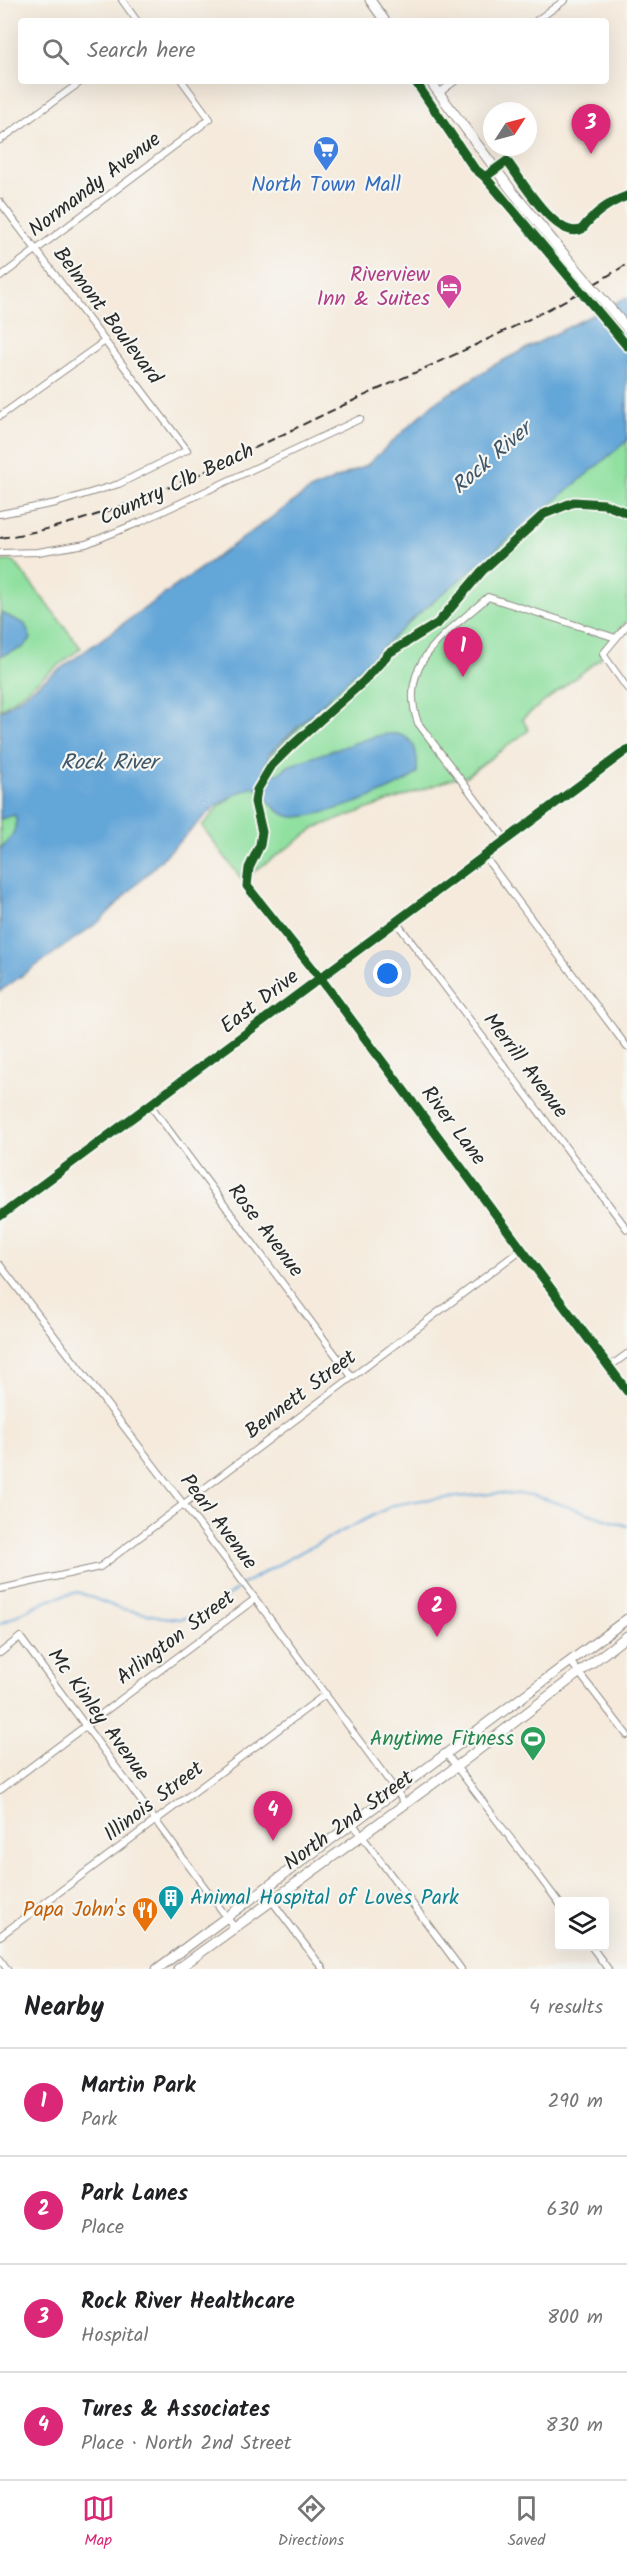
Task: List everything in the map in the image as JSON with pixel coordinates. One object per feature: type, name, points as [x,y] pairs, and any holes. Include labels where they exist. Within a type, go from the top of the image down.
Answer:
[{"type":"main road","points":[[372,1],[383,18]]},
{"type":"main road","points":[[432,84],[512,191],[627,328]]},
{"type":"main road","name":"North 2nd Street","points":[[157,1969],[627,1619]]},
{"type":"main road","name":"North 2nd Street","points":[[178,1969],[456,1767],[627,1636]]},
{"type":"street","points":[[122,0],[135,18]]},
{"type":"street","points":[[540,18],[565,0]]},
{"type":"street","points":[[0,140],[78,84]]},
{"type":"street","name":"Normandy Avenue","points":[[0,277],[210,119],[184,84]]},
{"type":"street","points":[[439,93],[451,84]]},
{"type":"street","name":"Belmont Boulevard","points":[[0,202],[187,450],[119,484],[56,503],[0,514]]},
{"type":"street","points":[[0,416],[105,341]]},
{"type":"street","name":"Country Clb Beach","points":[[0,554],[38,552],[86,544],[360,419]]},
{"type":"street","points":[[507,841],[418,723],[412,707],[412,683],[419,663],[488,597],[616,638]]},
{"type":"street","points":[[627,625],[605,651],[604,658],[627,688]]},
{"type":"street","name":"East Drive","points":[[0,1216],[627,750]]},
{"type":"street","points":[[485,857],[627,1047]]},
{"type":"street","name":"River Lane","points":[[248,886],[321,979],[627,1391]]},
{"type":"street","name":"Merrill Avenue","points":[[397,923],[627,1229]]},
{"type":"street","name":"Rose Avenue","points":[[151,1106],[352,1377]]},
{"type":"street","name":"Bennett Street","points":[[0,1589],[100,1567],[522,1249]]},
{"type":"street","name":"Pearl Avenue","points":[[0,1265],[240,1578],[405,1803]]},
{"type":"street","points":[[609,1367],[627,1354]]},
{"type":"street","name":"Arlington Street","points":[[0,1790],[255,1599]]},
{"type":"street","name":"Mc Kinley Avenue","points":[[0,1653],[20,1637],[234,1927]]},
{"type":"street","points":[[570,1661],[627,1735]]},
{"type":"street","name":"Illinois Street","points":[[0,1936],[326,1694]]},
{"type":"street","points":[[446,1753],[555,1897]]},
{"type":"street","points":[[353,1824],[461,1969]]},
{"type":"street","points":[[263,1889],[323,1969]]},
{"type":"street","points":[[594,1951],[608,1969]]},
{"type":"street","points":[[0,1959],[7,1969]]},
{"type":"green space","points":[[627,436],[627,621],[600,653],[601,658],[522,719],[529,730],[465,777],[455,778],[317,827],[242,880],[202,826],[219,807],[263,772],[272,754],[412,617]]},
{"type":"green space","points":[[0,561],[14,561],[81,648],[0,710]]},
{"type":"green space","points":[[10,814],[16,815],[15,830],[0,849],[0,819]]},
{"type":"water","name":"Rock River","points":[[627,297],[627,441],[416,616],[269,754],[265,769],[267,773],[278,774],[288,766],[324,753],[372,737],[396,734],[412,743],[416,755],[417,773],[408,780],[355,803],[299,817],[282,813],[254,787],[235,794],[210,811],[100,921],[0,991],[0,849],[13,834],[16,820],[15,815],[0,819],[0,712],[310,490],[367,465],[434,403],[494,365]]},
{"type":"water","points":[[2,613],[25,624],[31,639],[22,648],[0,656]]},
{"type":"waterway","points":[[0,1624],[47,1600],[78,1592],[118,1608],[179,1619],[193,1616],[209,1611],[243,1584],[303,1551],[394,1505],[422,1500],[502,1493],[533,1495],[627,1526]]},
{"type":"railway","points":[[0,538],[90,517],[178,484],[524,321],[627,264]]},
{"type":"cycle path","points":[[417,84],[474,168],[485,177]]},
{"type":"cycle path","points":[[627,196],[602,209],[582,229],[572,231],[551,218],[540,207],[507,161],[485,177],[627,346]]},
{"type":"cycle path","points":[[627,513],[604,504],[574,502],[544,514],[482,571],[438,623],[389,653],[364,681],[289,748],[272,765],[257,790],[255,802],[262,832],[260,845],[249,868],[247,886],[321,979],[627,1391]]},
{"type":"cycle path","points":[[0,1216],[627,750]]},
{"type":"place","name":"Rock River Healthcare","points":[[591,154]]},
{"type":"place","name":"North Town Mall","points":[[326,172]]},
{"type":"place","name":"Riverview Inn & Suites","points":[[449,310]]},
{"type":"place","name":"Martin Park","points":[[463,677]]},
{"type":"place","name":"Park Lanes","points":[[437,1637]]},
{"type":"place","name":"Anytime Fitness","points":[[533,1762]]},
{"type":"place","name":"Tures & Associates","points":[[273,1841]]},
{"type":"place","name":"Animal Hospital of Loves Park","points":[[171,1921]]},
{"type":"place","name":"Papa John's","points":[[145,1933]]}]
